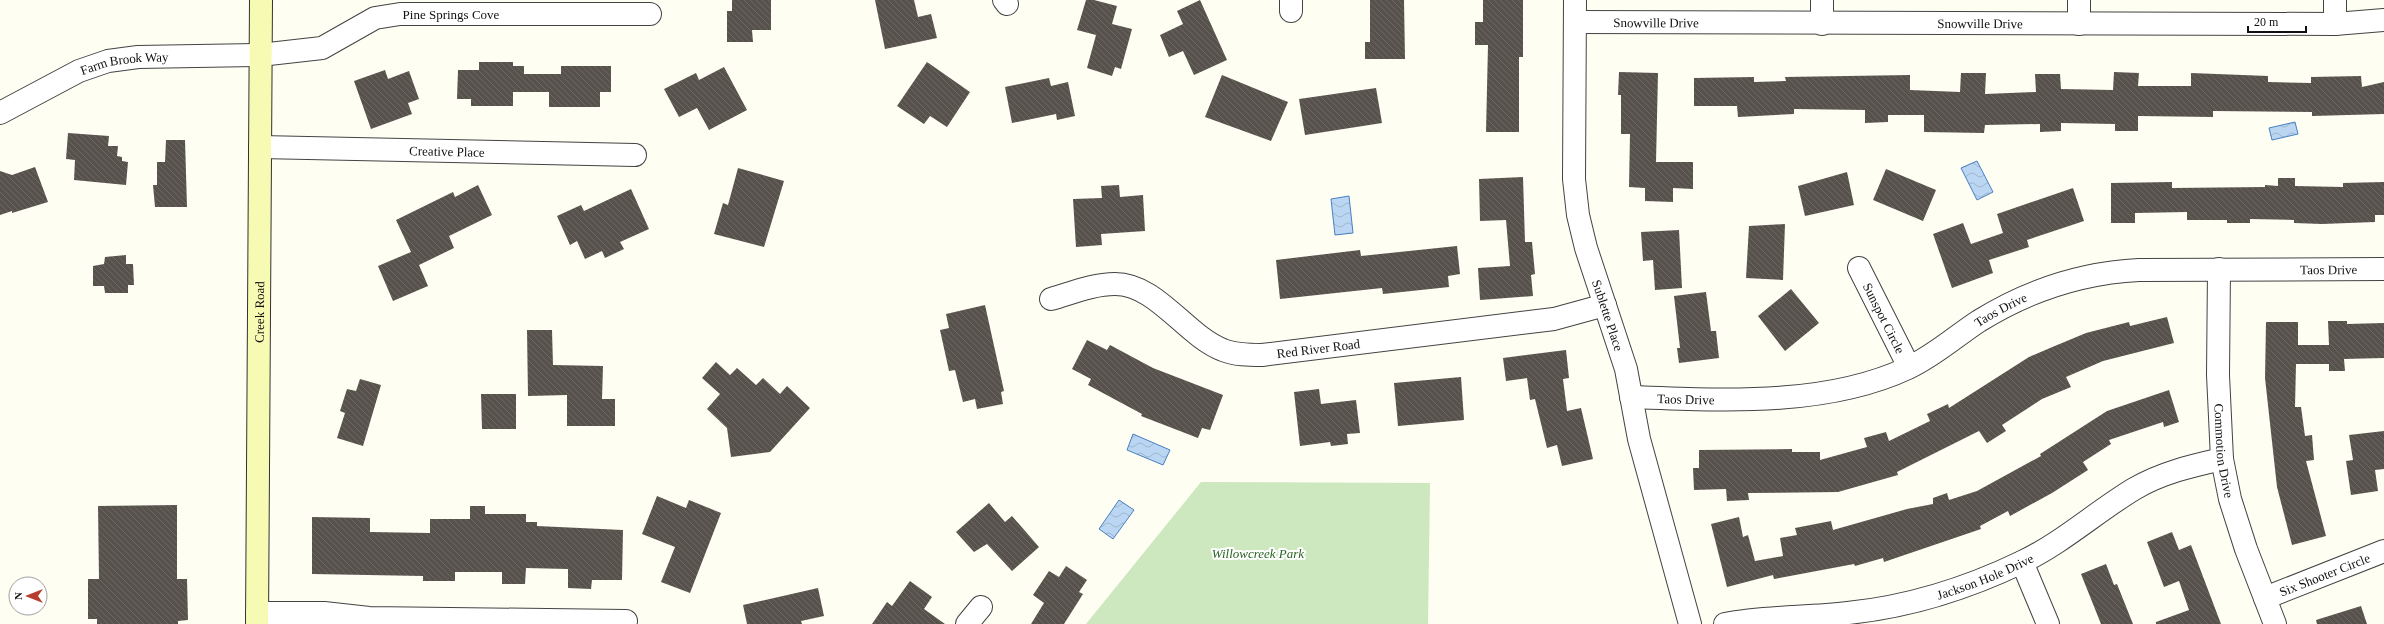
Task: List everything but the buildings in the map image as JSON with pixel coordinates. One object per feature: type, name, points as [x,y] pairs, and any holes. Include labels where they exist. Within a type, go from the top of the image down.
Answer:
[{"type":"street","name":"Creek Road","points":[[257,618],[261,0]]},
{"type":"street","name":"Sublette Place","points":[[1575,0],[1575,193],[1578,215],[1586,248],[1626,369],[1639,439],[1690,624]]},
{"type":"street","points":[[1822,0],[1822,24]]},
{"type":"street","points":[[2079,0],[2079,24]]},
{"type":"street","points":[[2335,0],[2335,24]]},
{"type":"street","name":"Pine Springs Cove","points":[[260,55],[322,48],[375,18],[400,14],[650,14]]},
{"type":"street","name":"Snowville Drive","points":[[1575,22],[1822,24],[2335,24],[2384,20]]},
{"type":"street","name":"Farm Brook Way","points":[[0,113],[79,71],[108,61],[138,57],[260,55]]},
{"type":"street","name":"Creative Place","points":[[260,147],[635,155]]},
{"type":"street","name":"Sunspot Circle","points":[[1859,268],[1909,367]]},
{"type":"street","name":"Taos Drive","points":[[1631,397],[1799,397],[1834,391],[1871,382],[1909,367],[2014,300],[2058,283],[2107,272],[2219,269],[2384,269]]},
{"type":"street","name":"Commotion Drive","points":[[2219,269],[2218,375],[2222,459],[2230,499],[2246,549],[2275,624]]},
{"type":"street","name":"Red River Road","points":[[1050,299],[1087,288],[1116,284],[1133,288],[1148,295],[1206,340],[1223,350],[1244,355],[1262,355],[1554,319],[1605,305]]},
{"type":"street","name":"Jackson Hole Drive","points":[[1725,624],[1755,619],[1815,617],[1890,607],[1948,591],[2022,562],[2073,532],[2134,489],[2162,475],[2222,459]]},
{"type":"street","name":"Six Shooter Circle","points":[[2265,598],[2384,551]]},
{"type":"street","points":[[2022,562],[2048,624]]},
{"type":"street","points":[[967,624],[981,606]]},
{"type":"street","points":[[257,618],[324,613],[369,618],[626,621]]},
{"type":"green space","name":"Willowcreek Park","points":[[1201,482],[1430,483],[1428,624],[1086,624]]},
{"type":"water","points":[[2295,122],[2298,134],[2272,140],[2269,128]]},
{"type":"water","points":[[1977,161],[1993,192],[1977,200],[1961,168]]},
{"type":"water","points":[[1349,196],[1353,233],[1335,235],[1331,199]]},
{"type":"water","points":[[1133,434],[1170,450],[1163,465],[1127,450]]},
{"type":"water","points":[[1119,500],[1134,510],[1113,539],[1099,529]]}]
